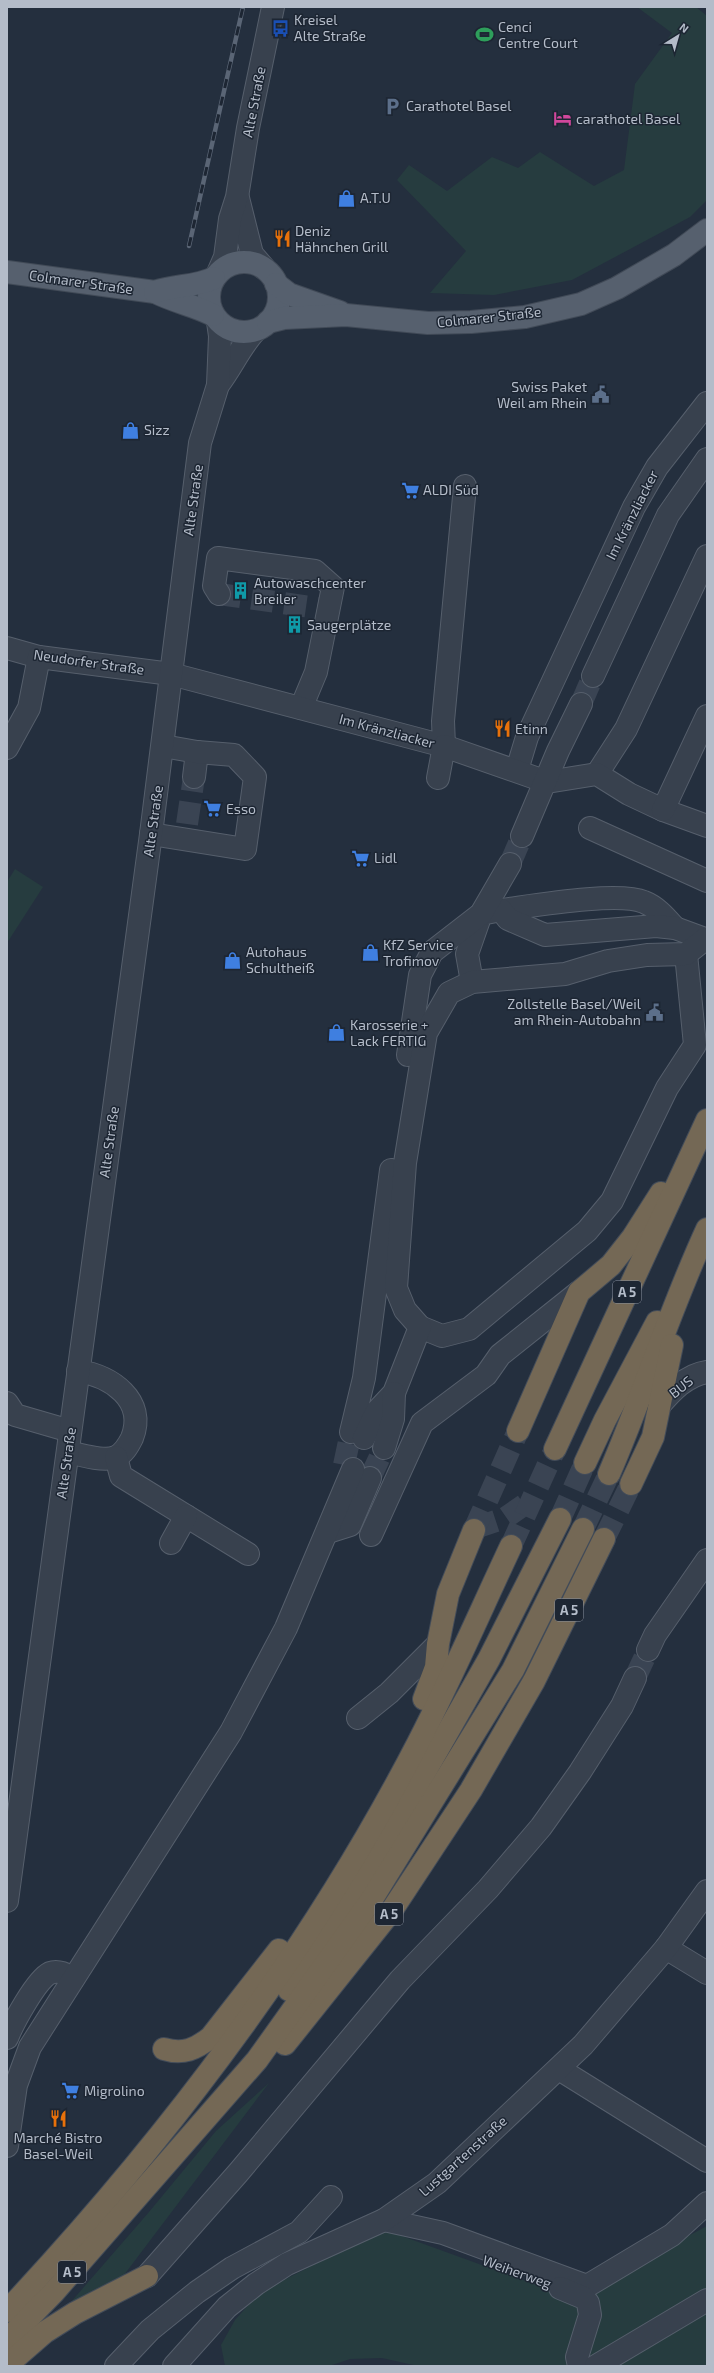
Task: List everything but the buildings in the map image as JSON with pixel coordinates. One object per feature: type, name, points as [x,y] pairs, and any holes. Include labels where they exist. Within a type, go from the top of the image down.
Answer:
[{"type":"highway","points":[[518,1432],[579,1292],[611,1265],[633,1237],[703,1128]]},
{"type":"highway","name":"A 5","points":[[555,1449],[703,1128]]},
{"type":"highway","points":[[609,1474],[629,1428],[689,1267],[707,1229]]},
{"type":"highway","points":[[631,1484],[652,1437],[689,1267]]},
{"type":"highway","points":[[585,1463],[605,1420],[654,1327],[689,1267]]},
{"type":"highway","name":"A 5","points":[[207,2117],[246,2053],[354,1895],[489,1658],[560,1519]]},
{"type":"highway","points":[[419,1742],[422,1703],[436,1667],[438,1644],[448,1594],[474,1530]]},
{"type":"highway","name":"A 5","points":[[7,2340],[54,2292],[257,2060],[372,1899],[452,1772],[513,1670],[583,1530]]},
{"type":"highway","name":"A 5","points":[[207,2117],[265,2069],[392,1910],[471,1790],[534,1681],[604,1539]]},
{"type":"highway","name":"A 5","points":[[7,2311],[119,2187],[207,2077],[301,1943],[419,1742],[511,1546]]},
{"type":"highway","points":[[164,2049],[186,2052],[210,2037],[286,1942],[318,1915]]},
{"type":"highway","points":[[7,2365],[31,2344],[63,2321],[147,2276]]},
{"type":"main road","name":"Colmarer Straße","points":[[262,326],[284,318],[346,315],[428,324],[471,322],[525,316],[574,305],[617,288],[648,271],[692,242],[707,230]]},
{"type":"main road","points":[[245,262],[270,276],[278,304],[262,326],[235,331],[216,318],[208,296],[216,275],[235,263],[245,262]]},
{"type":"main road","name":"Colmarer Straße","points":[[7,272],[155,292],[171,300],[201,308],[216,318]]},
{"type":"main road","name":"Colmarer Straße","points":[[155,292],[171,286],[201,284],[216,275]]},
{"type":"main road","name":"Colmarer Straße","points":[[270,276],[289,294],[346,315]]},
{"type":"street","name":"Alte Straße","points":[[216,275],[225,257],[230,219],[237,197],[248,128],[272,7]]},
{"type":"street","name":"Alte Straße","points":[[237,197],[252,254],[270,276]]},
{"type":"street","name":"Alte Straße","points":[[7,1901],[163,746],[200,444],[218,385],[220,336],[216,318]]},
{"type":"street","name":"Alte Straße","points":[[218,385],[230,370],[244,343],[262,326]]},
{"type":"street","name":"Im Kränzliacker","points":[[516,770],[527,737],[634,507],[657,467],[707,403]]},
{"type":"street","points":[[593,676],[668,515],[707,459]]},
{"type":"street","name":"Im Kränzliacker","points":[[171,674],[444,746],[443,721],[465,486]]},
{"type":"street","points":[[597,774],[626,729],[707,556]]},
{"type":"street","points":[[219,594],[214,586],[218,558],[315,571],[333,587],[323,610],[316,672],[301,708]]},
{"type":"street","name":"Neudorfer Straße","points":[[7,648],[39,657],[171,674]]},
{"type":"street","points":[[7,748],[29,708],[39,657]]},
{"type":"street","points":[[522,836],[547,782],[558,751],[581,704]]},
{"type":"street","points":[[663,810],[707,716]]},
{"type":"street","points":[[151,834],[186,832],[245,849],[256,777],[234,755],[197,752],[163,746]]},
{"type":"street","points":[[438,778],[444,746],[547,782],[597,774],[629,794],[663,810],[707,826]]},
{"type":"street","points":[[194,777],[197,752]]},
{"type":"street","points":[[590,828],[707,881]]},
{"type":"street","points":[[472,982],[467,954],[491,912],[510,864]]},
{"type":"street","points":[[394,1394],[377,1411],[358,1435],[374,1292],[420,975],[432,952],[491,912],[546,904],[628,897],[645,902],[658,910],[675,928]]},
{"type":"street","points":[[491,912],[545,935],[656,926],[675,928],[705,939],[686,954],[647,955],[608,960],[565,974],[472,982],[449,993],[426,1033],[405,1163],[396,1288],[405,1310],[420,1327],[442,1336],[470,1329],[587,1231],[612,1201],[667,1088],[694,1045],[686,954]]},
{"type":"street","points":[[371,1535],[422,1422],[486,1375],[500,1355],[579,1292]]},
{"type":"street","points":[[384,1448],[393,1419],[394,1394],[420,1327]]},
{"type":"street","points":[[7,1403],[16,1415],[69,1442],[87,1456],[116,1457],[127,1448],[133,1434],[137,1421],[134,1409],[120,1388],[96,1374],[78,1371]]},
{"type":"street","name":"BUS","points":[[658,1407],[672,1391],[688,1379],[707,1372]]},
{"type":"street","points":[[116,1457],[121,1476],[248,1554]]},
{"type":"street","points":[[7,2146],[16,2085],[24,2059],[41,2026],[131,1892],[231,1732],[286,1628],[328,1532],[356,1471],[350,1525],[328,1532]]},
{"type":"street","points":[[171,1543],[186,1516]]},
{"type":"street","points":[[648,1650],[655,1636],[707,1560]]},
{"type":"street","points":[[358,1718],[389,1693],[438,1644]]},
{"type":"street","points":[[147,2276],[257,2151],[395,1986],[488,1889],[541,1827],[580,1772],[622,1706],[635,1678]]},
{"type":"street","name":"Lustgartenstraße","points":[[174,2366],[227,2307],[256,2284],[287,2264],[384,2220],[437,2183],[559,2069],[607,2018],[666,1948],[707,1891]]},
{"type":"street","points":[[666,1948],[707,1973]]},
{"type":"street","points":[[7,2038],[16,2018],[47,1975],[54,1972],[61,1973],[73,1979]]},
{"type":"street","points":[[559,2069],[707,2161]]},
{"type":"street","points":[[116,2366],[150,2330],[197,2292],[232,2268],[299,2232],[331,2196]]},
{"type":"street","points":[[384,2220],[444,2233],[587,2286],[672,2235],[707,2203]]},
{"type":"street","name":"Weiherweg","points":[[384,2220],[417,2237],[584,2298],[588,2303],[590,2315],[578,2357],[579,2366]]},
{"type":"street","points":[[596,2366],[707,2300]]},
{"type":"green space","points":[[637,7],[696,7],[707,16],[707,200],[690,217],[572,280],[494,295],[430,293],[466,251],[397,180],[409,165],[447,191],[492,157],[518,168],[540,152],[594,186],[624,170],[635,84],[672,33]]},
{"type":"green space","points":[[15,869],[43,887],[7,943],[7,882]]},
{"type":"green space","points":[[269,2083],[124,2275],[64,2310],[149,2212],[216,2131]]},
{"type":"green space","points":[[707,2226],[707,2291],[582,2366],[418,2366],[382,2358],[350,2359],[329,2366],[225,2366],[221,2345],[235,2320],[260,2292],[377,2233],[388,2231],[573,2298]]},
{"type":"green space","points":[[707,2300],[707,2366],[596,2366]]},
{"type":"tunnel","points":[[219,594],[318,608]]},
{"type":"tunnel","points":[[581,704],[593,676]]},
{"type":"tunnel","points":[[187,824],[194,777]]},
{"type":"tunnel","points":[[510,864],[522,836]]},
{"type":"tunnel","points":[[474,1530],[518,1431]]},
{"type":"tunnel","points":[[344,1465],[351,1432]]},
{"type":"tunnel","points":[[370,1478],[384,1448]]},
{"type":"tunnel","points":[[511,1546],[555,1449]]},
{"type":"tunnel","points":[[560,1519],[585,1463]]},
{"type":"tunnel","points":[[583,1529],[609,1474]]},
{"type":"tunnel","points":[[604,1539],[631,1484]]},
{"type":"tunnel","points":[[475,1528],[505,1518],[531,1500]]},
{"type":"tunnel","points":[[635,1678],[648,1650]]},
{"type":"railway","points":[[189,246],[243,7]]},
{"type":"place","name":"Kreisel Alte Straße","points":[[281,28]]},
{"type":"place","name":"Cenci Centre Court","points":[[485,35]]},
{"type":"place","name":"Carathotel Basel","points":[[393,106]]},
{"type":"place","name":"carathotel Basel","points":[[563,119]]},
{"type":"place","name":"A.T.U","points":[[347,198]]},
{"type":"place","name":"Deniz Hähnchen Grill","points":[[282,239]]},
{"type":"place","name":"Swiss Paket Weil am Rhein","points":[[600,395]]},
{"type":"place","name":"Sizz","points":[[131,430]]},
{"type":"place","name":"ALDI Süd","points":[[410,490]]},
{"type":"place","name":"Autowaschcenter Breiler","points":[[241,591]]},
{"type":"place","name":"Saugerplätze","points":[[294,625]]},
{"type":"place","name":"Etinn","points":[[502,729]]},
{"type":"place","name":"Esso","points":[[213,809]]},
{"type":"place","name":"Lidl","points":[[361,858]]},
{"type":"place","name":"KfZ Service Trofimov","points":[[370,953]]},
{"type":"place","name":"Autohaus Schultheiß","points":[[233,960]]},
{"type":"place","name":"Zollstelle Basel/Weil am Rhein-Autobahn","points":[[654,1012]]},
{"type":"place","name":"Karosserie + Lack FERTIG","points":[[337,1033]]},
{"type":"place","name":"Migrolino","points":[[71,2091]]},
{"type":"place","name":"Marché Bistro Basel-Weil","points":[[58,2118]]}]
